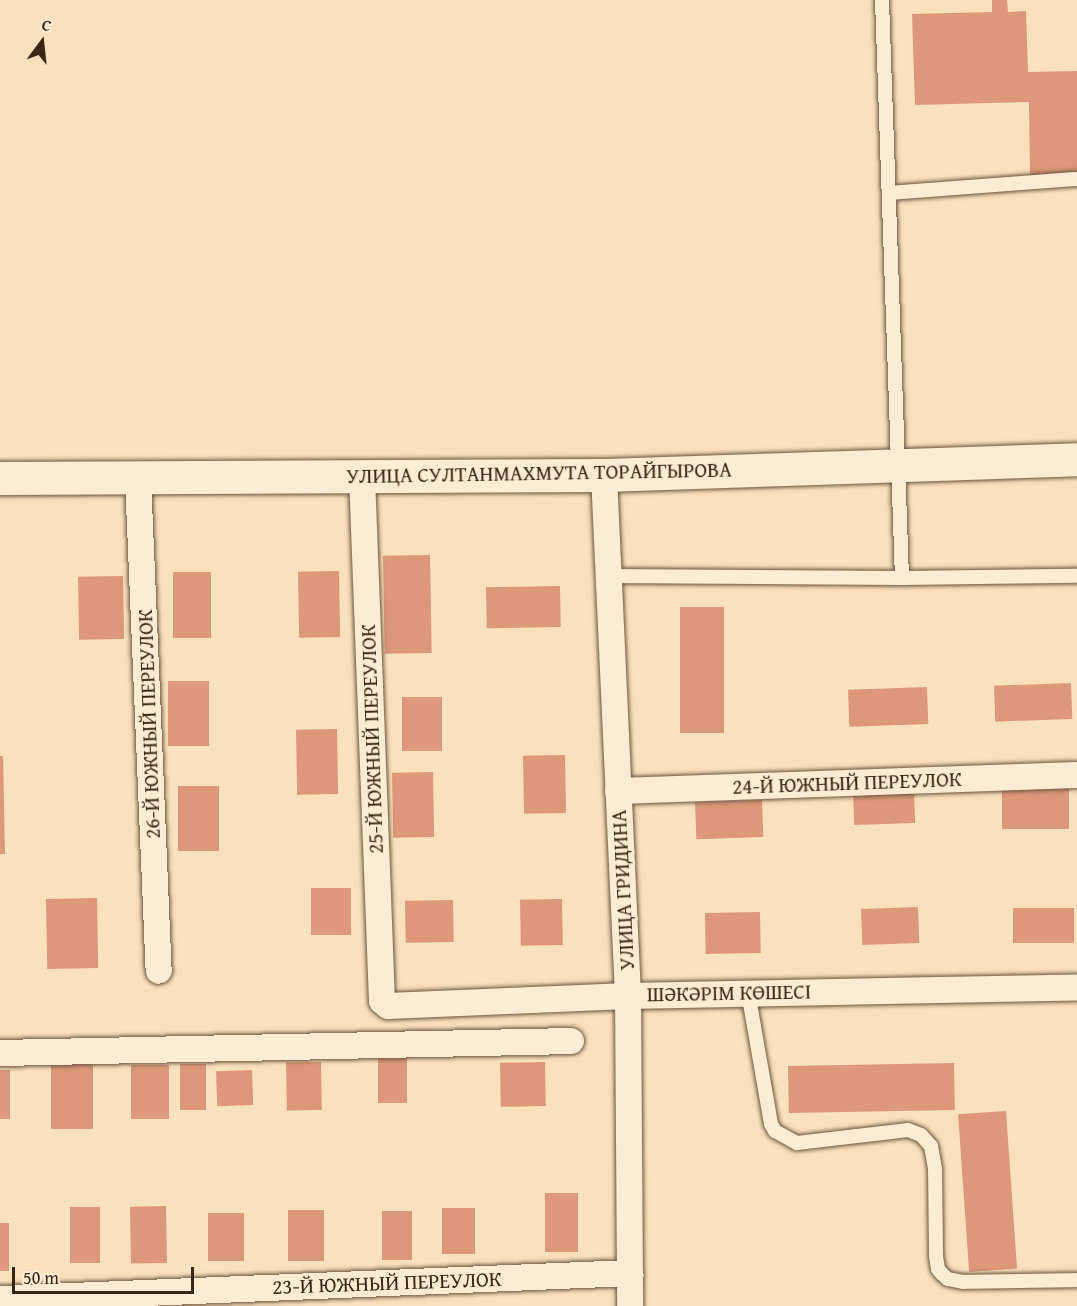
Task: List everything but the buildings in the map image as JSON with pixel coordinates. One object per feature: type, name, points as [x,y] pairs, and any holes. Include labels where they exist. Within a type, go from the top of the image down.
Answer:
[{"type":"main road","name":"УЛИЦА СУЛТАНМАХМУТА ТОРАЙГЫРОВА","points":[[0,478],[604,475],[1077,459]]},
{"type":"street","name":"УЛИЦА ГРИДИНА","points":[[604,475],[628,996],[630,1306]]},
{"type":"street","name":"25-Й ЮЖНЫЙ ПЕРЕУЛОК","points":[[362,476],[382,1002]]},
{"type":"street","name":"26-Й ЮЖНЫЙ ПЕРЕУЛОК","points":[[138,478],[159,971]]},
{"type":"street","name":"24-Й ЮЖНЫЙ ПЕРЕУЛОК","points":[[618,791],[1077,776]]},
{"type":"street","name":"ШӘКӘРІМ КӨШЕСІ","points":[[382,1002],[388,1006],[748,992],[1077,987]]},
{"type":"street","points":[[0,1053],[571,1041]]},
{"type":"street","name":"23-Й ЮЖНЫЙ ПЕРЕУЛОК","points":[[0,1299],[630,1273]]},
{"type":"lane","points":[[882,0],[902,578]]},
{"type":"lane","points":[[889,193],[1077,179]]},
{"type":"lane","points":[[608,576],[902,578],[1077,576]]},
{"type":"lane","points":[[748,992],[771,1124],[775,1131],[797,1143],[908,1130],[921,1135],[931,1146],[934,1169],[936,1256],[938,1269],[942,1274],[948,1279],[963,1282],[1077,1280]]}]
